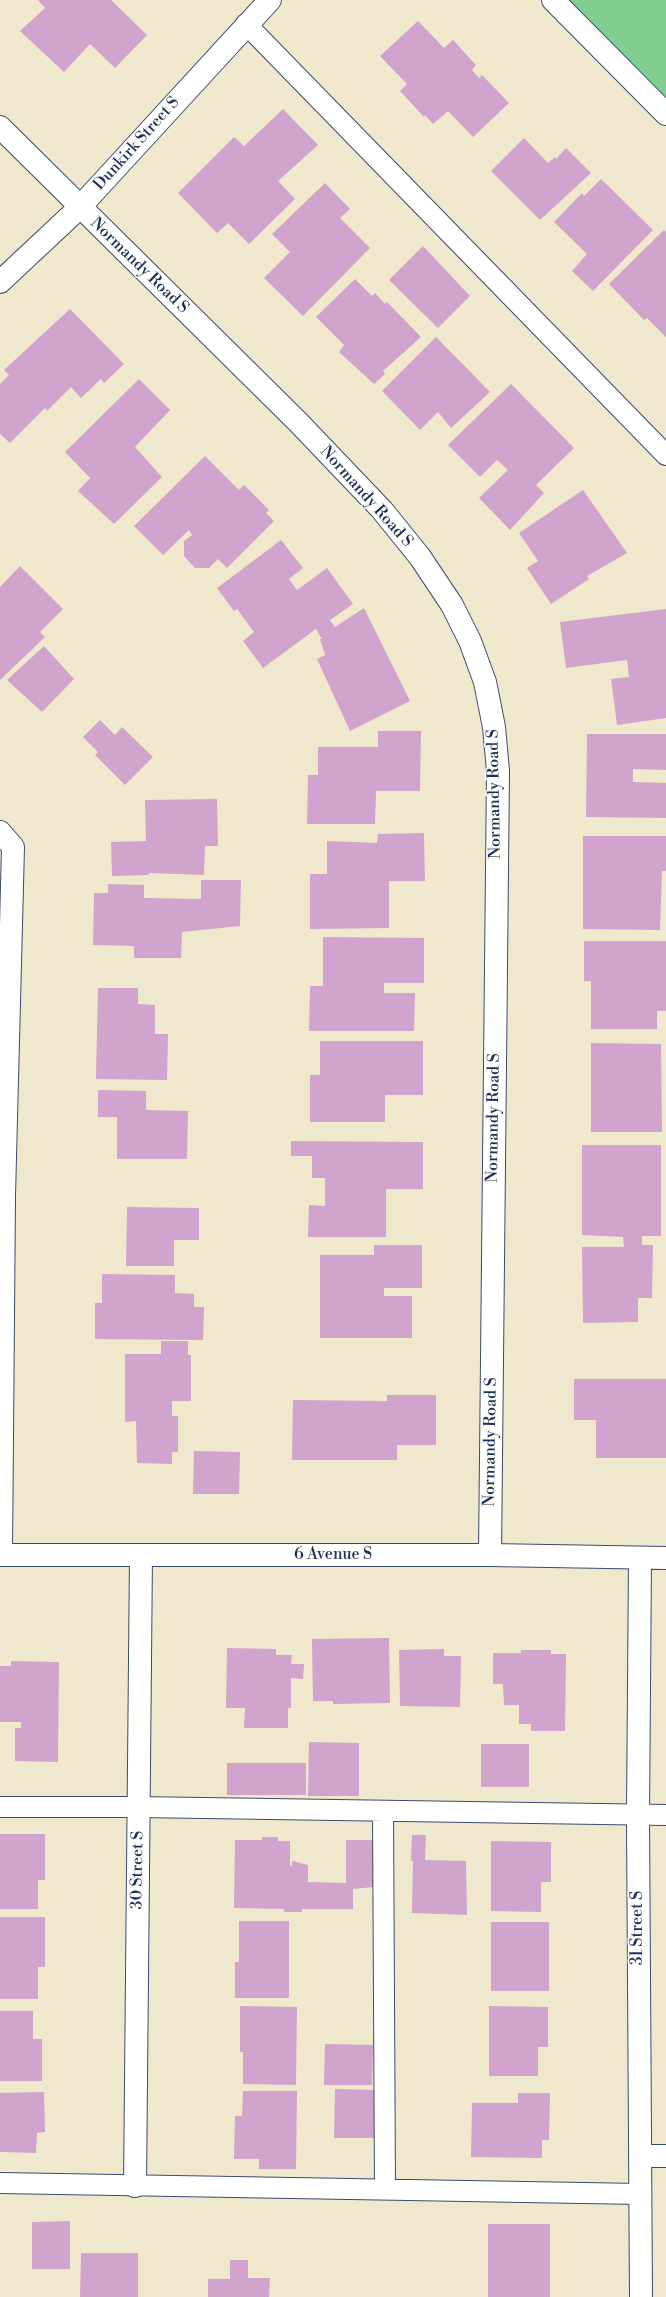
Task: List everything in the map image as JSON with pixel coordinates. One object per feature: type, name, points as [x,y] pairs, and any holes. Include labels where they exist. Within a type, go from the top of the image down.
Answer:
[{"type":"street","name":"Dunkirk Street S","points":[[0,282],[79,208],[246,24],[270,0]]},
{"type":"street","points":[[553,0],[666,114]]},
{"type":"street","name":"Normandy Road S","points":[[0,127],[79,208],[298,422],[382,510],[420,557],[452,605],[470,641],[485,682],[494,727],[498,771],[490,1555]]},
{"type":"street","points":[[0,832],[13,846],[4,1196],[0,1555]]},
{"type":"street","name":"6 Avenue S","points":[[0,1555],[490,1555],[666,1558]]},
{"type":"street","name":"30 Street S","points":[[135,2186],[141,1555]]},
{"type":"street","name":"31 Street S","points":[[640,1558],[638,1816],[641,2297]]},
{"type":"street","points":[[640,2156],[666,2156]]},
{"type":"lane","points":[[246,24],[666,454]]},
{"type":"lane","points":[[0,1807],[138,1807],[666,1816]]},
{"type":"lane","points":[[382,1811],[384,2189]]},
{"type":"lane","points":[[0,2183],[641,2194]]},
{"type":"green space","points":[[553,0],[666,0],[666,114]]},
{"type":"building","points":[[38,0],[111,0],[147,35],[115,68],[90,44],[64,72],[20,31],[45,8]]},
{"type":"building","points":[[418,21],[444,48],[453,40],[476,65],[472,70],[479,78],[482,75],[509,103],[473,137],[448,111],[433,124],[425,115],[424,117],[400,91],[407,84],[380,56]]},
{"type":"building","points":[[283,109],[318,145],[278,181],[295,199],[249,244],[228,223],[217,233],[178,193],[234,137],[244,146]]},
{"type":"building","points":[[524,138],[548,163],[555,157],[556,159],[566,148],[591,173],[540,220],[491,171]]},
{"type":"building","points":[[601,179],[653,230],[593,291],[572,271],[587,254],[554,222],[582,193],[584,196]]},
{"type":"building","points":[[325,183],[350,209],[340,218],[370,248],[303,316],[264,278],[290,252],[272,234]]},
{"type":"building","points":[[664,230],[666,232],[666,337],[647,318],[644,320],[609,284]]},
{"type":"building","points":[[423,246],[470,296],[438,328],[389,280]]},
{"type":"building","points":[[355,279],[372,296],[375,293],[385,304],[387,302],[421,337],[383,371],[385,374],[374,384],[339,352],[344,345],[316,317]]},
{"type":"building","points":[[70,309],[124,364],[104,383],[101,379],[81,398],[71,387],[47,411],[45,408],[10,443],[0,434],[0,384],[9,375],[4,370]]},
{"type":"building","points":[[436,337],[490,392],[451,428],[438,412],[420,430],[382,391]]},
{"type":"building","points":[[139,379],[170,410],[135,447],[162,477],[114,524],[78,491],[90,478],[65,452]]},
{"type":"building","points":[[511,384],[574,448],[536,485],[544,493],[510,530],[479,498],[508,470],[497,460],[480,477],[448,445]]},
{"type":"building","points":[[205,456],[239,490],[244,485],[269,510],[266,513],[274,521],[227,568],[218,559],[209,568],[195,568],[184,556],[184,541],[192,535],[189,530],[163,555],[134,526]]},
{"type":"building","points":[[583,490],[627,553],[587,576],[589,579],[551,604],[527,568],[538,561],[519,533]]},
{"type":"building","points":[[281,540],[303,568],[289,579],[297,590],[327,568],[353,604],[330,620],[335,627],[364,608],[410,701],[350,731],[317,659],[325,655],[320,639],[322,639],[316,629],[263,668],[243,641],[254,632],[237,609],[234,611],[217,588]]},
{"type":"building","points":[[20,566],[63,609],[40,632],[45,637],[0,680],[0,587]]},
{"type":"building","points":[[666,609],[666,718],[617,725],[611,679],[629,677],[627,660],[566,668],[560,622]]},
{"type":"building","points":[[44,646],[74,679],[42,712],[7,680]]},
{"type":"building","points":[[100,720],[115,735],[122,727],[153,757],[125,785],[95,755],[98,752],[83,737]]},
{"type":"building","points":[[378,731],[421,731],[420,791],[376,791],[375,824],[307,824],[308,775],[318,775],[318,747],[378,747]]},
{"type":"building","points":[[587,734],[666,734],[666,770],[633,769],[633,782],[666,783],[666,818],[586,817]]},
{"type":"building","points":[[217,799],[218,846],[205,846],[204,875],[149,873],[149,875],[112,876],[111,842],[146,841],[145,800]]},
{"type":"building","points":[[424,833],[425,881],[389,881],[389,928],[310,929],[310,874],[327,874],[327,841],[377,843],[378,834]]},
{"type":"building","points":[[583,836],[666,836],[666,871],[662,871],[660,930],[583,929]]},
{"type":"building","points":[[201,880],[241,880],[240,926],[182,932],[181,958],[134,958],[134,946],[93,945],[94,893],[108,893],[108,884],[144,885],[144,898],[201,899]]},
{"type":"building","points":[[323,937],[424,938],[424,983],[384,983],[384,993],[415,993],[414,1031],[309,1031],[310,986],[323,986]]},
{"type":"building","points":[[584,941],[666,941],[666,1011],[657,1011],[657,1029],[591,1029],[591,981],[584,981]]},
{"type":"building","points":[[98,988],[138,988],[138,1004],[155,1005],[155,1034],[168,1034],[167,1080],[96,1079]]},
{"type":"building","points":[[320,1041],[423,1041],[423,1095],[385,1095],[385,1122],[310,1122],[310,1075],[320,1075]]},
{"type":"building","points":[[591,1043],[661,1044],[662,1132],[591,1132]]},
{"type":"building","points":[[98,1090],[146,1091],[146,1110],[188,1111],[187,1159],[117,1159],[117,1117],[98,1117]]},
{"type":"building","points":[[291,1141],[423,1142],[423,1189],[386,1189],[386,1237],[308,1237],[309,1205],[325,1206],[325,1178],[312,1178],[312,1156],[291,1156]]},
{"type":"building","points":[[582,1145],[661,1145],[661,1236],[642,1236],[642,1245],[653,1245],[652,1298],[638,1298],[638,1322],[583,1323],[582,1247],[624,1247],[623,1237],[582,1235]]},
{"type":"building","points":[[127,1207],[199,1208],[199,1240],[174,1240],[174,1266],[126,1266]]},
{"type":"building","points":[[374,1245],[422,1245],[422,1288],[384,1288],[384,1296],[412,1296],[412,1338],[320,1338],[320,1255],[374,1255]]},
{"type":"building","points":[[102,1274],[175,1275],[175,1293],[194,1294],[194,1307],[204,1307],[203,1340],[95,1339],[95,1303],[102,1303]]},
{"type":"building","points":[[161,1341],[188,1341],[188,1355],[191,1355],[191,1401],[172,1401],[172,1416],[178,1416],[178,1452],[172,1452],[172,1464],[137,1463],[136,1421],[125,1422],[125,1354],[161,1354]]},
{"type":"building","points":[[574,1379],[666,1379],[666,1458],[596,1458],[596,1420],[574,1420]]},
{"type":"building","points":[[387,1395],[436,1395],[436,1445],[397,1445],[397,1460],[292,1460],[293,1400],[387,1401]]},
{"type":"building","points":[[194,1451],[240,1452],[239,1494],[193,1494]]},
{"type":"building","points":[[389,1638],[390,1703],[333,1704],[333,1701],[313,1701],[312,1639]]},
{"type":"building","points":[[227,1648],[276,1649],[276,1655],[292,1655],[291,1664],[304,1664],[303,1679],[291,1678],[291,1708],[288,1708],[288,1728],[244,1728],[245,1708],[226,1708]]},
{"type":"building","points":[[444,1649],[444,1656],[461,1656],[460,1707],[400,1706],[399,1650]]},
{"type":"building","points":[[521,1650],[551,1650],[551,1654],[566,1654],[565,1731],[531,1731],[531,1724],[519,1724],[519,1705],[504,1705],[503,1684],[493,1684],[493,1653],[521,1653]]},
{"type":"building","points":[[11,1661],[59,1662],[58,1762],[15,1761],[15,1728],[21,1728],[21,1722],[0,1722],[0,1666],[11,1666]]},
{"type":"building","points":[[309,1742],[359,1743],[359,1796],[308,1796]]},
{"type":"building","points":[[481,1744],[529,1744],[529,1787],[481,1787]]},
{"type":"building","points":[[227,1763],[306,1763],[306,1795],[227,1795]]},
{"type":"building","points":[[0,1834],[45,1834],[45,1880],[38,1880],[38,1909],[0,1909]]},
{"type":"building","points":[[412,1835],[426,1835],[425,1860],[466,1861],[467,1915],[412,1913]]},
{"type":"building","points":[[262,1837],[278,1837],[278,1841],[290,1841],[290,1866],[292,1866],[292,1861],[308,1865],[308,1882],[346,1883],[346,1840],[374,1840],[374,1887],[353,1889],[353,1909],[302,1909],[302,1912],[284,1912],[284,1909],[234,1908],[235,1840],[262,1840]]},
{"type":"building","points":[[491,1841],[551,1842],[551,1882],[541,1882],[541,1912],[491,1911]]},
{"type":"building","points":[[0,1917],[45,1917],[45,1967],[38,1967],[38,1999],[0,1999]]},
{"type":"building","points":[[239,1921],[289,1921],[289,1998],[235,1998],[235,1962],[239,1962]]},
{"type":"building","points":[[491,1922],[549,1922],[549,1991],[491,1991]]},
{"type":"building","points":[[240,2006],[297,2007],[296,2085],[243,2084],[243,2052],[240,2052]]},
{"type":"building","points":[[489,2006],[548,2007],[548,2047],[538,2047],[538,2076],[489,2076]]},
{"type":"building","points":[[0,2011],[33,2011],[33,2039],[42,2039],[42,2081],[0,2081]]},
{"type":"building","points":[[325,2044],[373,2045],[372,2085],[324,2085]]},
{"type":"building","points":[[335,2089],[376,2090],[376,2138],[334,2138]]},
{"type":"building","points":[[243,2091],[297,2091],[296,2169],[259,2169],[259,2159],[234,2159],[235,2116],[242,2116]]},
{"type":"building","points":[[44,2092],[45,2132],[37,2133],[36,2153],[0,2152],[0,2093]]},
{"type":"building","points":[[518,2093],[550,2093],[549,2140],[542,2140],[542,2158],[471,2157],[472,2103],[518,2103]]},
{"type":"building","points":[[70,2221],[70,2269],[32,2269],[32,2222]]},
{"type":"building","points":[[488,2224],[550,2224],[550,2297],[488,2297]]},
{"type":"building","points":[[81,2253],[138,2253],[138,2297],[80,2297]]},
{"type":"building","points":[[230,2260],[248,2260],[248,2278],[270,2278],[269,2297],[208,2297],[208,2279],[230,2279]]}]
